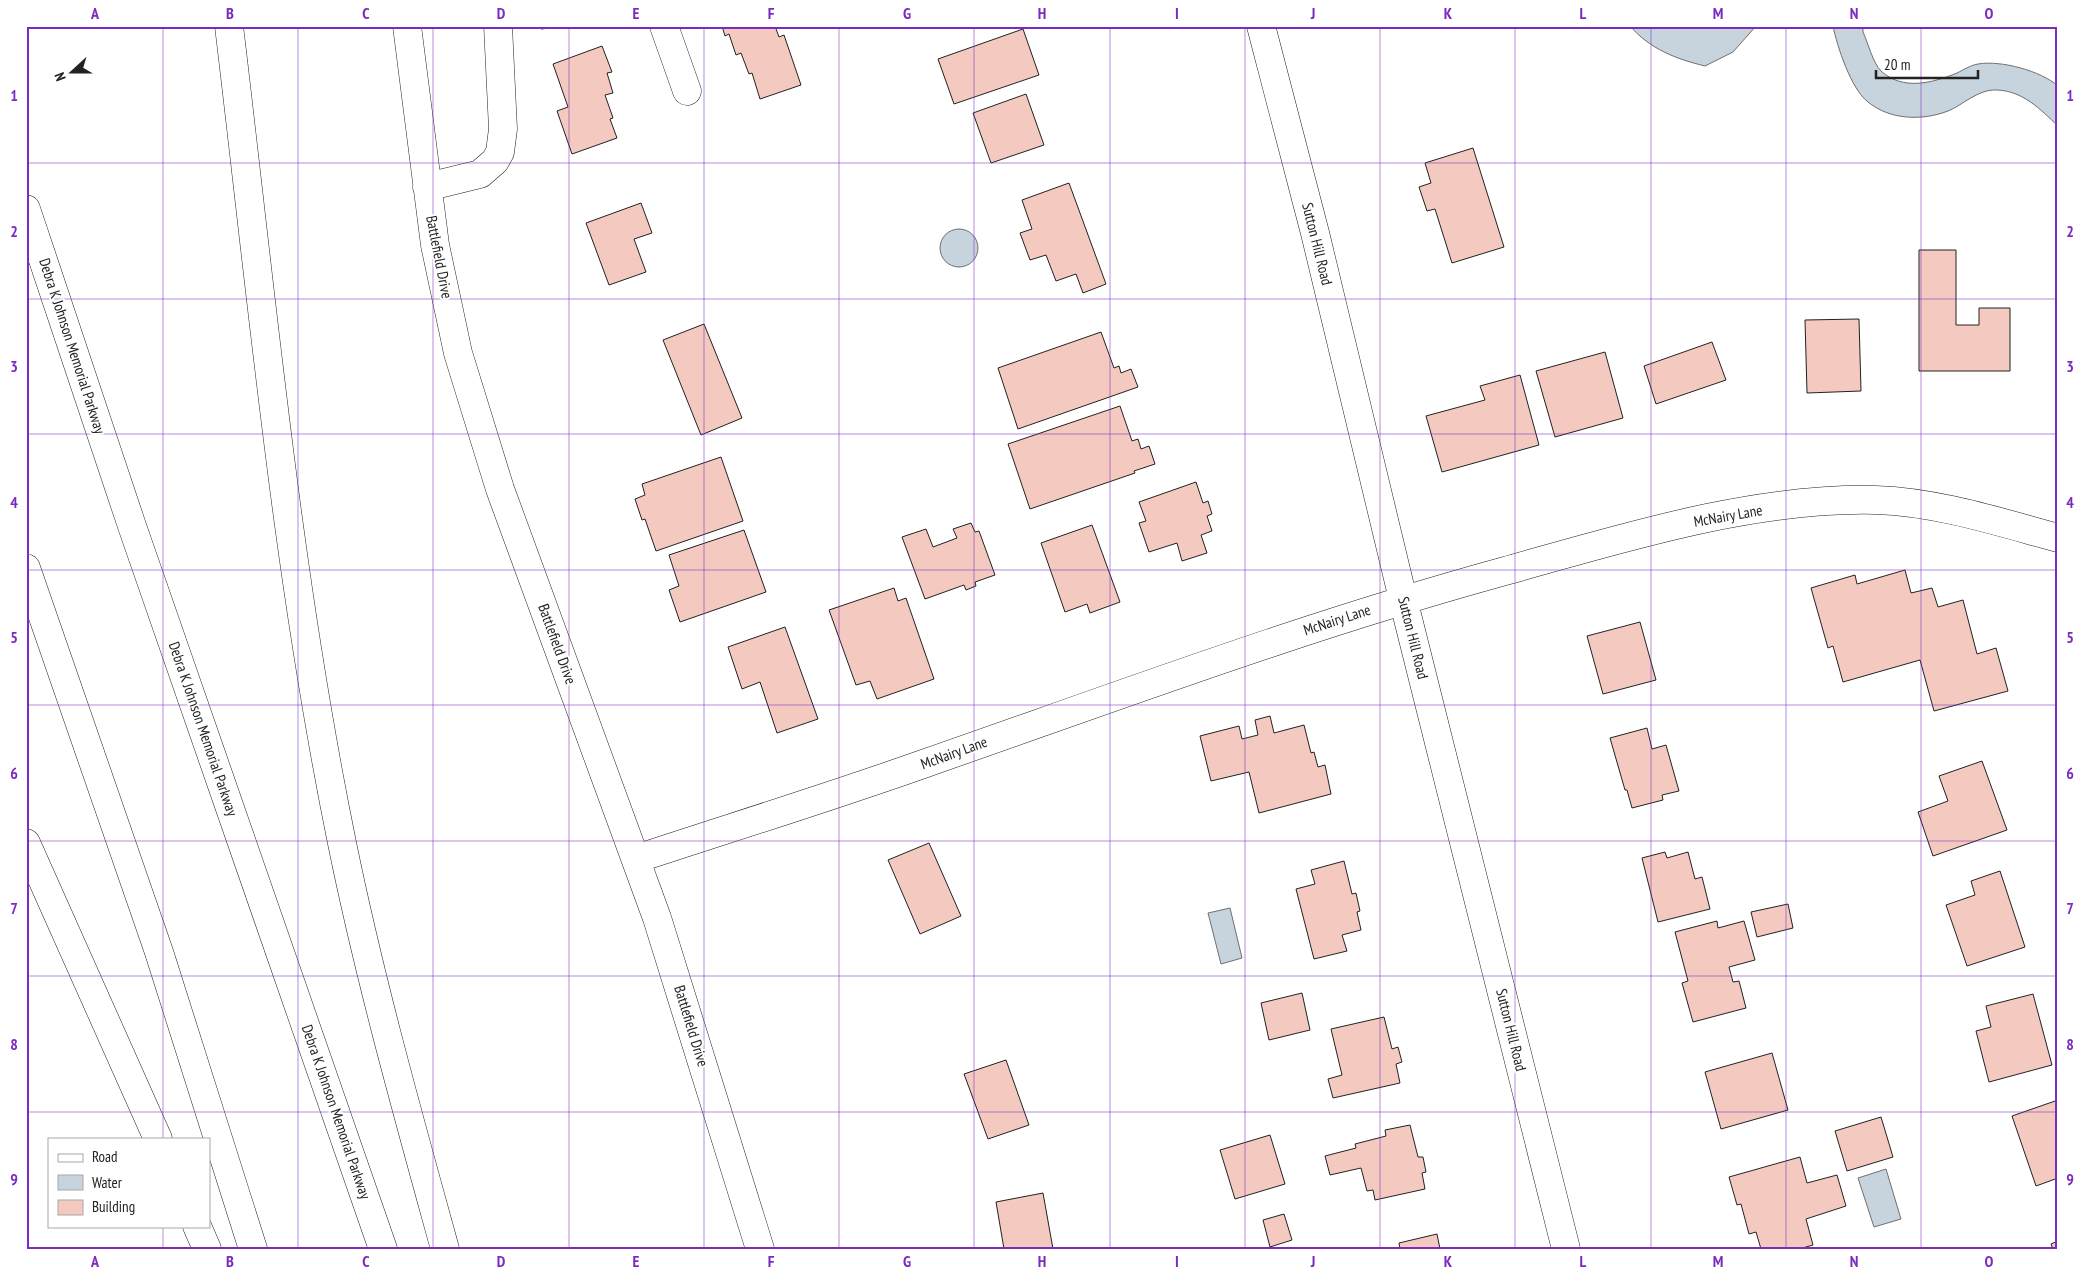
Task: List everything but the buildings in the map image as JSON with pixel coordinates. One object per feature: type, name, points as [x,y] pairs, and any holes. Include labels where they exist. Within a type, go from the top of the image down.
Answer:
[{"type":"main road","points":[[229,26],[292,540],[310,662],[342,844],[372,972],[445,1249]]},
{"type":"main road","name":"Battlefield Drive","points":[[407,26],[435,245],[458,352],[500,489],[636,859],[684,1004],[760,1249]]},
{"type":"main road","points":[[427,187],[480,174],[495,161],[500,152],[503,129],[498,26]]},
{"type":"main road","points":[[664,26],[687,91]]},
{"type":"main road","name":"Sutton Hill Road","points":[[1260,26],[1315,233],[1403,599],[1566,1249]]},
{"type":"main road","name":"Debra K Johnson Memorial Parkway","points":[[26,208],[132,526],[383,1249]]},
{"type":"main road","name":"McNairy Lane","points":[[636,859],[922,765],[1211,661],[1403,599],[1646,531],[1734,513],[1825,502],[1876,500],[1915,503],[2058,538]]},
{"type":"main road","points":[[26,568],[159,952],[253,1249]]},
{"type":"main road","points":[[26,843],[158,1138]]},
{"type":"main road","points":[[198,1228],[207,1249]]},
{"type":"water","points":[[1630,26],[1756,26],[1733,52],[1705,66],[1664,52],[1646,41]]},
{"type":"water","points":[[1833,26],[1863,26],[1863,32],[1878,67],[1890,77],[1899,81],[1918,83],[1938,80],[1973,65],[1987,63],[2009,65],[2031,71],[2058,86],[2058,126],[2038,107],[2023,97],[1997,90],[1983,92],[1948,111],[1928,116],[1906,117],[1877,108],[1862,96],[1851,78],[1841,55]]},
{"type":"water","points":[[959,229],[966,230],[972,235],[977,241],[977,255],[972,261],[966,266],[959,267],[952,266],[946,261],[941,255],[940,248],[941,241],[946,235],[952,230]]},
{"type":"water","points":[[1230,908],[1242,958],[1221,964],[1208,913]]},
{"type":"water","points":[[1886,1169],[1901,1219],[1874,1227],[1858,1178]]}]
